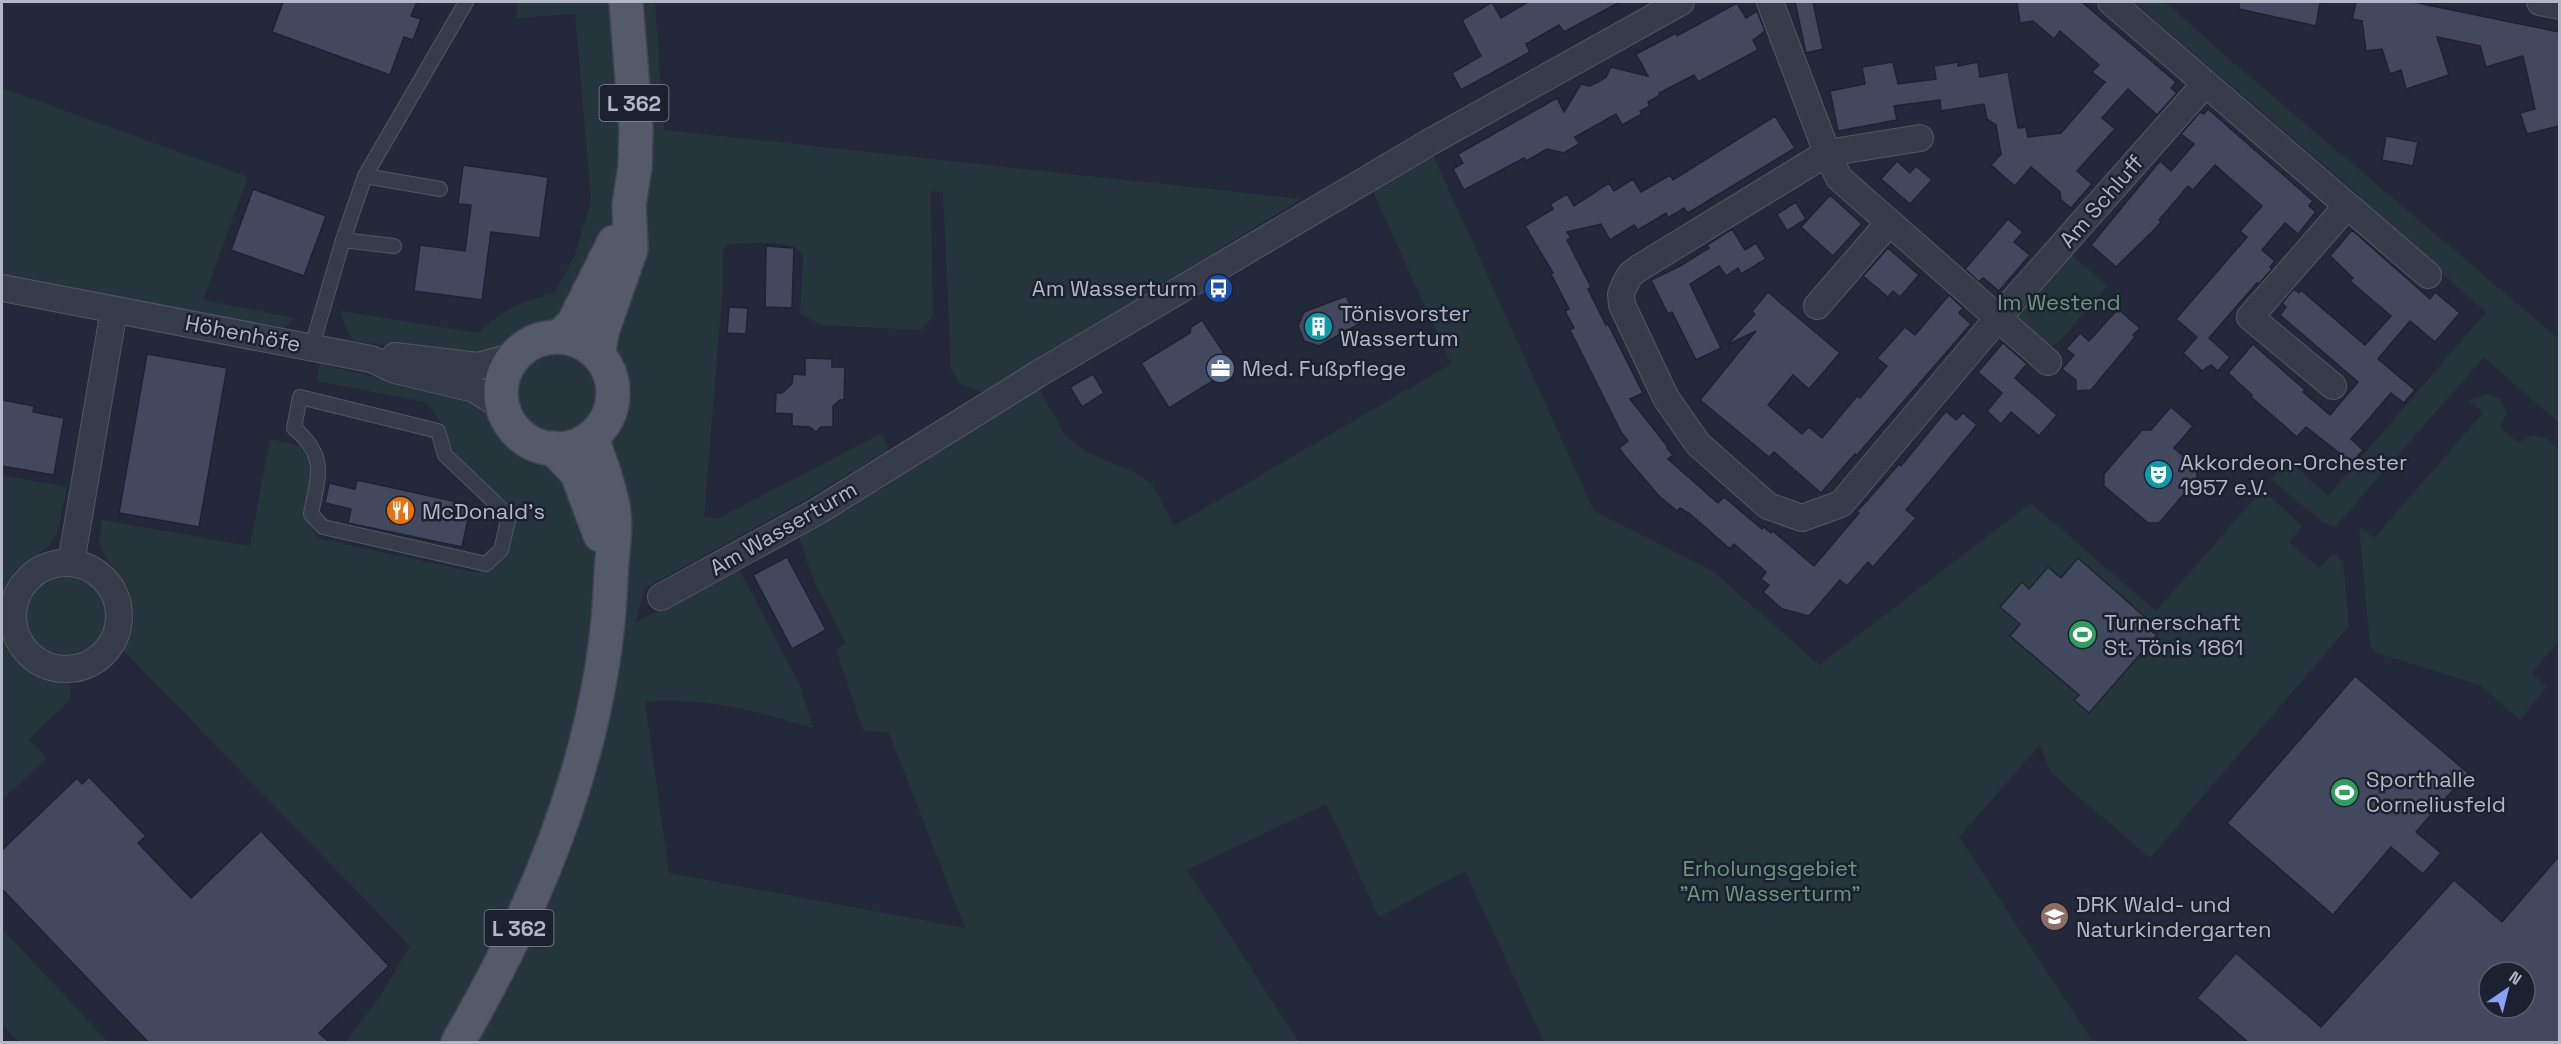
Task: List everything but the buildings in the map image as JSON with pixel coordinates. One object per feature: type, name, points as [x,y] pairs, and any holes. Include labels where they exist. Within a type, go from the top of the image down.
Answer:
[{"type":"main road","name":"L 362","points":[[598,354],[603,328],[631,249],[629,205],[635,167],[636,129],[626,2]]},
{"type":"main road","name":"L 362","points":[[559,337],[573,324],[606,259],[629,205]]},
{"type":"main road","points":[[559,337],[573,339],[587,345],[598,354],[609,370],[613,388],[612,406],[604,423],[592,437],[580,444],[553,448],[536,444],[521,435],[510,422],[503,406],[501,388],[506,371],[515,356],[528,345],[543,339],[559,337]]},
{"type":"main road","name":"L 362","points":[[458,1042],[516,934],[557,837],[587,736],[602,669],[610,609],[611,568],[616,540],[613,507],[592,437]]},
{"type":"main road","name":"L 362","points":[[553,448],[578,473],[611,568]]},
{"type":"street","name":"Am Wasserturm","points":[[661,597],[818,511],[1038,374],[1430,142],[1681,2]]},
{"type":"street","points":[[1770,2],[1827,153],[1839,178],[1888,224],[2048,362]]},
{"type":"street","points":[[2111,2],[2346,207],[2428,275]]},
{"type":"street","points":[[2540,2],[2559,6]]},
{"type":"street","name":"Am Schluff","points":[[1998,318],[2205,84]]},
{"type":"street","points":[[1920,138],[1827,153],[1630,275],[1621,294],[1626,317],[1666,398],[1698,444],[1768,506],[1802,518],[1841,504],[1998,318]]},
{"type":"street","points":[[2333,386],[2250,317],[2346,207]]},
{"type":"street","points":[[1817,306],[1888,224]]},
{"type":"street","name":"Höhenhöfe","points":[[2,288],[371,359],[395,370],[474,389],[503,406]]},
{"type":"street","points":[[71,563],[114,310]]},
{"type":"street","name":"Höhenhöfe","points":[[371,359],[397,356],[478,366],[515,356]]},
{"type":"street","points":[[71,563],[88,568],[103,578],[114,592],[119,609],[118,627],[111,644],[99,657],[84,666],[68,669],[50,667],[34,659],[22,646],[15,631],[13,613],[16,597],[25,582],[38,570],[54,564],[71,563]]},
{"type":"lane","points":[[312,346],[343,240],[365,176],[466,2]]},
{"type":"lane","points":[[365,176],[440,189]]},
{"type":"lane","points":[[343,240],[394,246]]},
{"type":"lane","points":[[300,397],[438,431],[445,455],[509,516],[501,550],[486,564],[323,527],[311,514],[320,467],[309,441],[294,428],[300,397]]},
{"type":"green space","points":[[517,2],[615,2],[620,95],[620,165],[611,227],[601,252],[550,329],[521,337],[508,348],[469,357],[354,341],[345,326],[340,311],[479,333],[495,318],[513,307],[554,294],[574,257],[591,202],[575,14],[516,18]]},
{"type":"green space","name":"Erholungsgebiet \"Am Wasserturm\"","points":[[641,2],[655,2],[664,130],[1301,199],[985,393],[960,384],[951,369],[943,192],[931,191],[933,317],[921,330],[821,325],[800,313],[803,256],[799,250],[770,243],[728,244],[723,251],[723,286],[704,516],[717,519],[882,433],[889,450],[805,500],[645,588],[635,623],[738,567],[800,685],[813,728],[730,707],[689,702],[645,702],[669,873],[965,928],[889,733],[863,730],[836,649],[846,643],[815,584],[798,534],[1038,387],[1065,435],[1085,451],[1140,475],[1152,484],[1174,526],[1451,364],[1372,189],[1433,155],[1594,511],[1713,571],[1819,665],[2031,503],[2156,611],[2262,490],[2302,526],[2289,542],[2319,568],[2333,553],[2343,562],[2349,626],[2150,858],[2051,773],[2040,745],[1959,837],[2093,1042],[1544,1042],[1465,871],[1379,917],[1326,804],[1187,870],[1299,1042],[472,1042],[579,820],[605,445],[617,410],[620,392],[616,369],[610,354]]},
{"type":"green space","points":[[2134,2],[2165,2],[2559,339],[2559,423],[2484,357],[2335,527],[2322,522],[2271,479],[2292,455],[2294,465],[2328,496],[2486,312],[2358,199],[2360,196]]},
{"type":"green space","points":[[2,88],[248,177],[203,300],[294,318],[281,331],[2,278]]},
{"type":"green space","name":"Im Westend","points":[[2069,252],[2107,286],[2060,341],[2050,347],[2017,320],[2020,308]]},
{"type":"green space","points":[[547,350],[563,350],[579,357],[590,368],[597,384],[594,408],[585,422],[563,434],[547,434],[531,427],[520,416],[513,400],[513,384],[520,368],[531,357]]},
{"type":"green space","points":[[320,364],[470,400],[471,404],[480,400],[494,415],[506,435],[530,452],[557,464],[592,543],[597,572],[586,690],[523,896],[443,1042],[345,1042],[379,998],[410,946],[124,651],[134,624],[130,591],[105,557],[99,542],[102,520],[250,546],[270,439],[300,446],[312,464],[305,510],[317,538],[478,573],[500,562],[507,553],[512,521],[506,502],[469,472],[453,450],[443,425],[425,402],[317,381]]},
{"type":"green space","points":[[2488,394],[2500,398],[2507,414],[2500,427],[2519,443],[2532,435],[2546,438],[2559,450],[2559,641],[2532,673],[2547,687],[2520,720],[2480,685],[2377,653],[2370,646],[2359,526],[2374,538],[2483,413],[2468,400]]},
{"type":"green space","points":[[2,475],[67,487],[57,534],[48,547],[15,570],[2,595]]},
{"type":"green space","points":[[71,574],[101,592],[108,618],[96,644],[69,657],[37,646],[25,612],[29,596],[43,581]]},
{"type":"green space","points":[[2,631],[13,653],[27,668],[46,677],[70,682],[71,699],[29,739],[47,758],[2,800]]},
{"type":"green space","points":[[2,929],[108,1042],[19,1042],[2,1025]]},
{"type":"place","name":"Am Wasserturm","points":[[1218,288]]},
{"type":"place","name":"Tönisvorster Wassertum","points":[[1319,326]]},
{"type":"place","name":"Med. Fußpflege","points":[[1221,368]]},
{"type":"place","name":"Akkordeon-Orchester 1957 e.V.","points":[[2159,475]]},
{"type":"place","name":"McDonald's","points":[[401,511]]},
{"type":"place","name":"Turnerschaft St. Tönis 1861","points":[[2083,635]]},
{"type":"place","name":"Sporthalle Corneliusfeld","points":[[2345,792]]},
{"type":"place","name":"DRK Wald- und Naturkindergarten","points":[[2055,917]]}]
